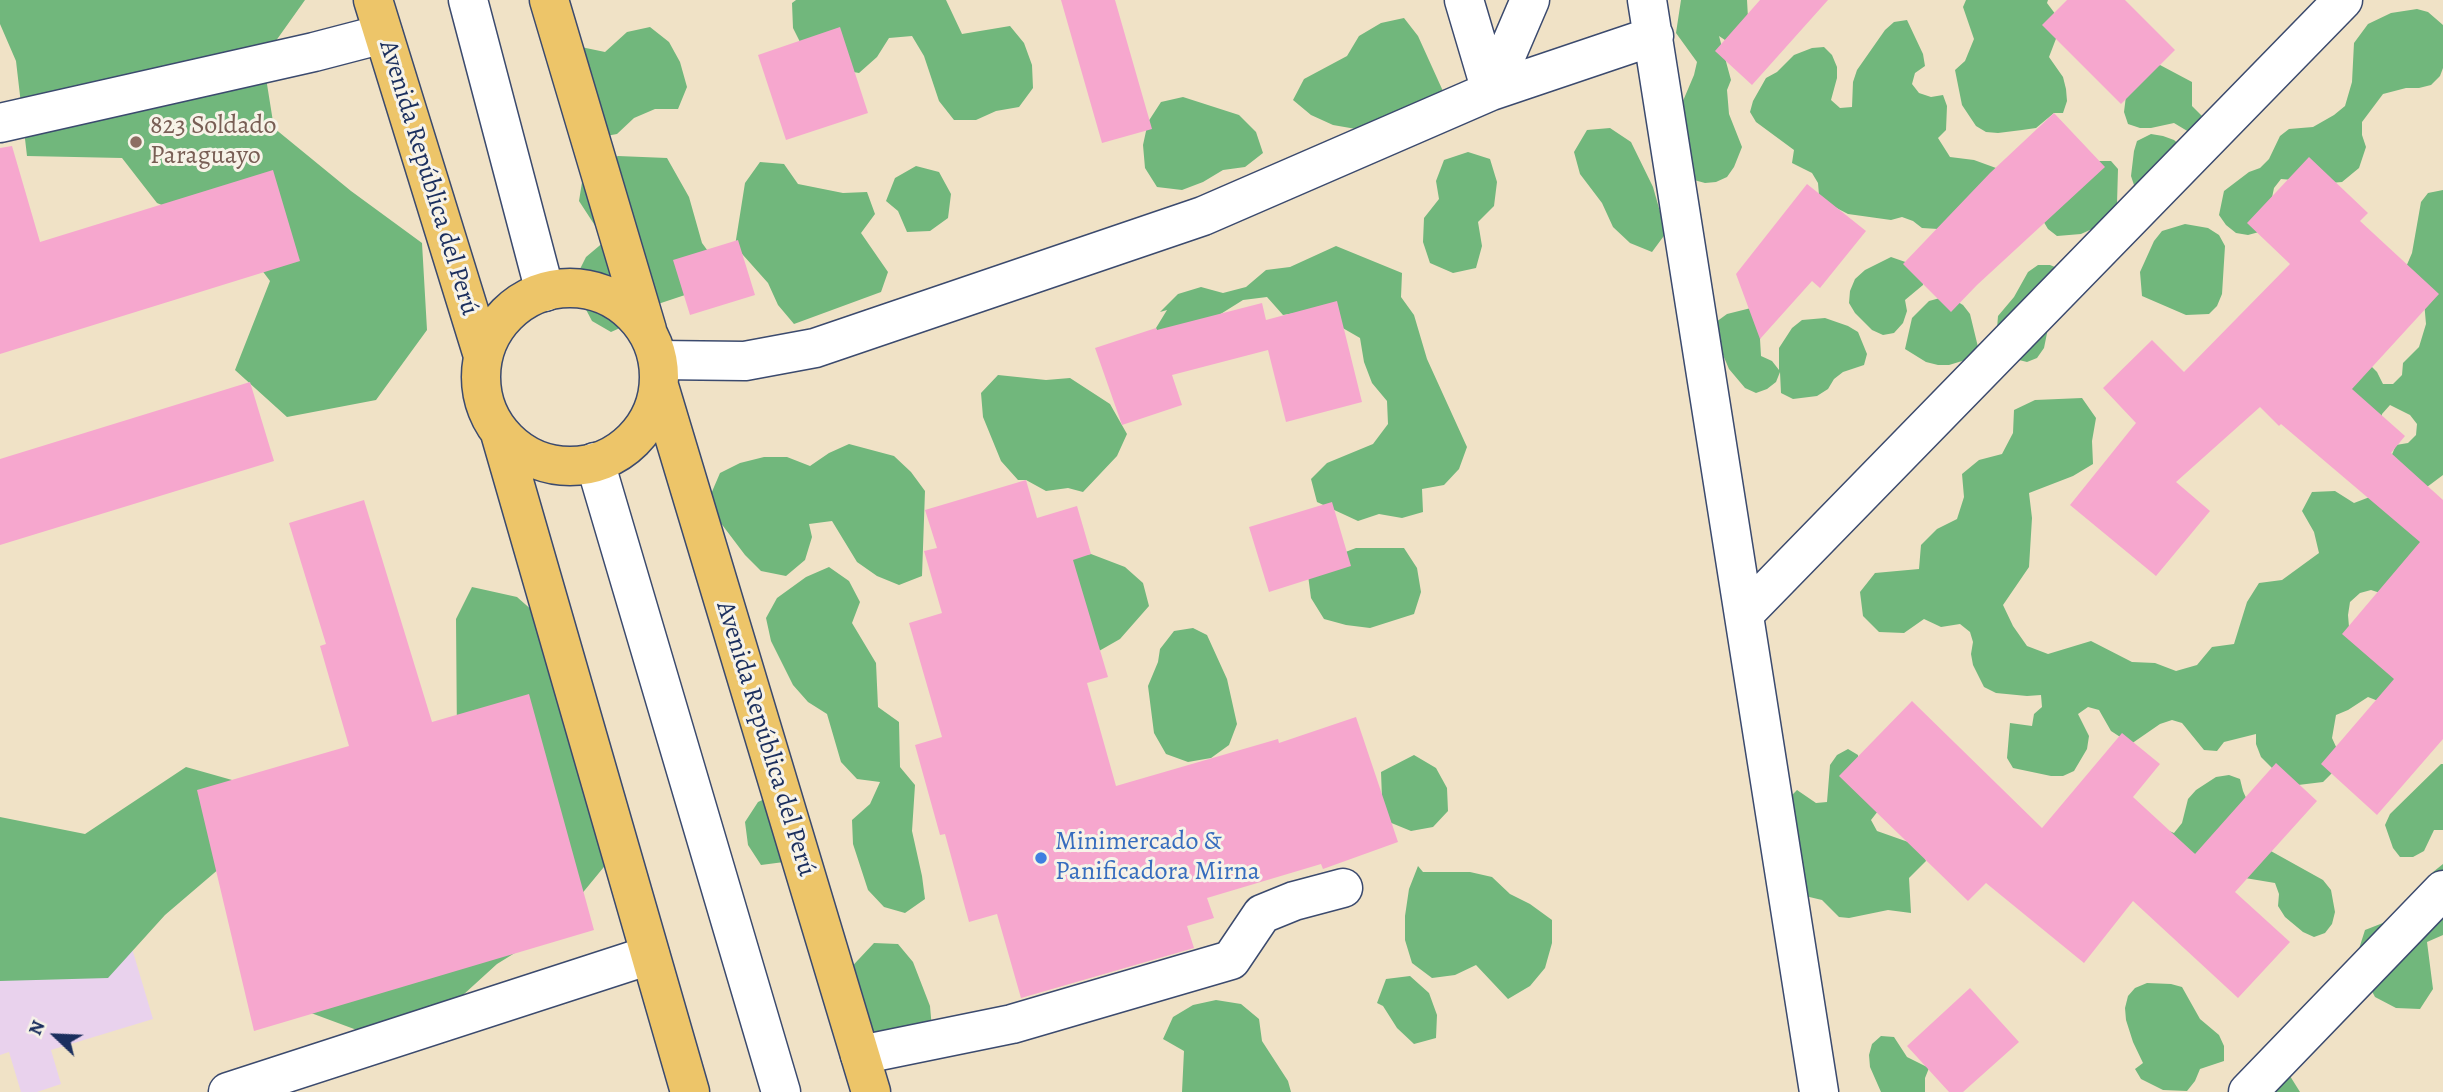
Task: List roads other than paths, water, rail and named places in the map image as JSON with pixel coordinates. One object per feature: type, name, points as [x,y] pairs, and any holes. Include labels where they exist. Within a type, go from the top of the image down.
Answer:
[{"type":"highway","name":"Avenida República del Perú","points":[[550,0],[871,1092]]},
{"type":"highway","name":"Avenida República del Perú","points":[[378,17],[483,356]]},
{"type":"highway","points":[[559,288],[586,288],[612,297],[634,313],[655,361],[652,412],[638,434],[619,451],[595,462],[569,466],[543,463],[519,451],[500,433],[486,410],[480,383],[483,356],[492,331],[511,310],[533,295],[545,292],[559,288]]},
{"type":"highway","points":[[500,433],[690,1092]]},
{"type":"street","points":[[468,0],[545,292]]},
{"type":"street","points":[[1464,0],[1491,92]]},
{"type":"street","points":[[1491,92],[1530,0]]},
{"type":"street","points":[[1745,613],[2343,0]]},
{"type":"street","points":[[0,124],[314,52],[378,17]]},
{"type":"street","points":[[655,361],[745,361],[815,348],[1203,216],[1491,92],[1650,18],[1819,1092]]},
{"type":"street","points":[[595,462],[781,1092]]},
{"type":"street","points":[[860,1055],[1012,1024],[1231,960],[1262,914],[1294,901],[1343,888]]},
{"type":"street","points":[[2248,1092],[2443,890]]},
{"type":"street","points":[[228,1092],[650,955]]},
{"type":"place","name":"823 Soldado Paraguayo","points":[[136,142]]},
{"type":"place","name":"Minimercado & Panificadora Mirna","points":[[1041,858]]}]
